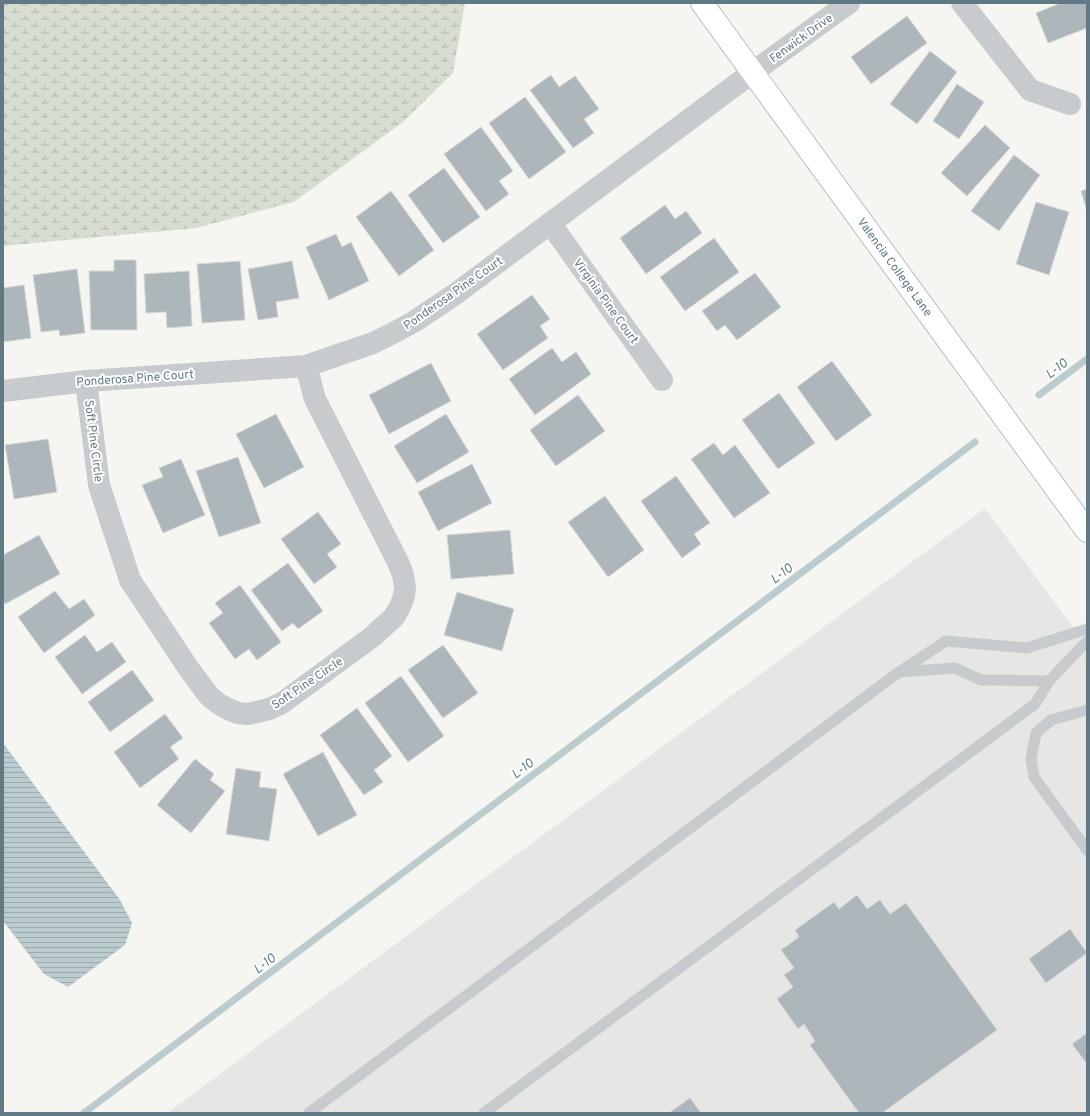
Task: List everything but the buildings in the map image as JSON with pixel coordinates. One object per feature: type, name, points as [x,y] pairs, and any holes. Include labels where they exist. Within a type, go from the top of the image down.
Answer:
[{"type":"street","name":"Valencia College Lane","points":[[702,3],[1087,531]]},
{"type":"street","name":"Fenwick Drive","points":[[753,72],[849,3]]},
{"type":"street","points":[[962,3],[1030,90],[1070,104]]},
{"type":"street","name":"Ponderosa Pine Court","points":[[3,391],[86,381],[306,366],[373,342],[415,321],[454,295],[753,72]]},
{"type":"street","name":"Virginia Pine Court","points":[[550,223],[662,380]]},
{"type":"street","name":"Soft Pine Circle","points":[[86,381],[99,485],[130,580],[189,670],[209,696],[228,709],[238,713],[248,714],[269,709],[282,703],[372,637],[394,617],[404,596],[405,587],[403,575],[398,562],[315,399],[306,366]]},
{"type":"lane","points":[[309,1113],[899,672],[946,641],[1027,648],[1087,629]]},
{"type":"lane","points":[[484,1113],[1035,704],[1049,681],[1087,641]]},
{"type":"lane","points":[[899,672],[955,668],[981,680],[1049,681]]},
{"type":"lane","points":[[1087,710],[1051,720],[1036,733],[1031,759],[1034,778],[1087,850]]},
{"type":"shaded area","points":[[985,508],[1087,646],[1087,1113],[167,1113]]},
{"type":"shaded area","points":[[3,743],[120,900],[132,923],[125,945],[68,987],[44,974],[3,921]]},
{"type":"green space","points":[[3,3],[465,3],[453,73],[403,122],[294,202],[196,228],[3,246]]},
{"type":"waterway","name":"L-10","points":[[1039,395],[1087,359]]},
{"type":"waterway","name":"L-10","points":[[84,1113],[975,442]]}]
